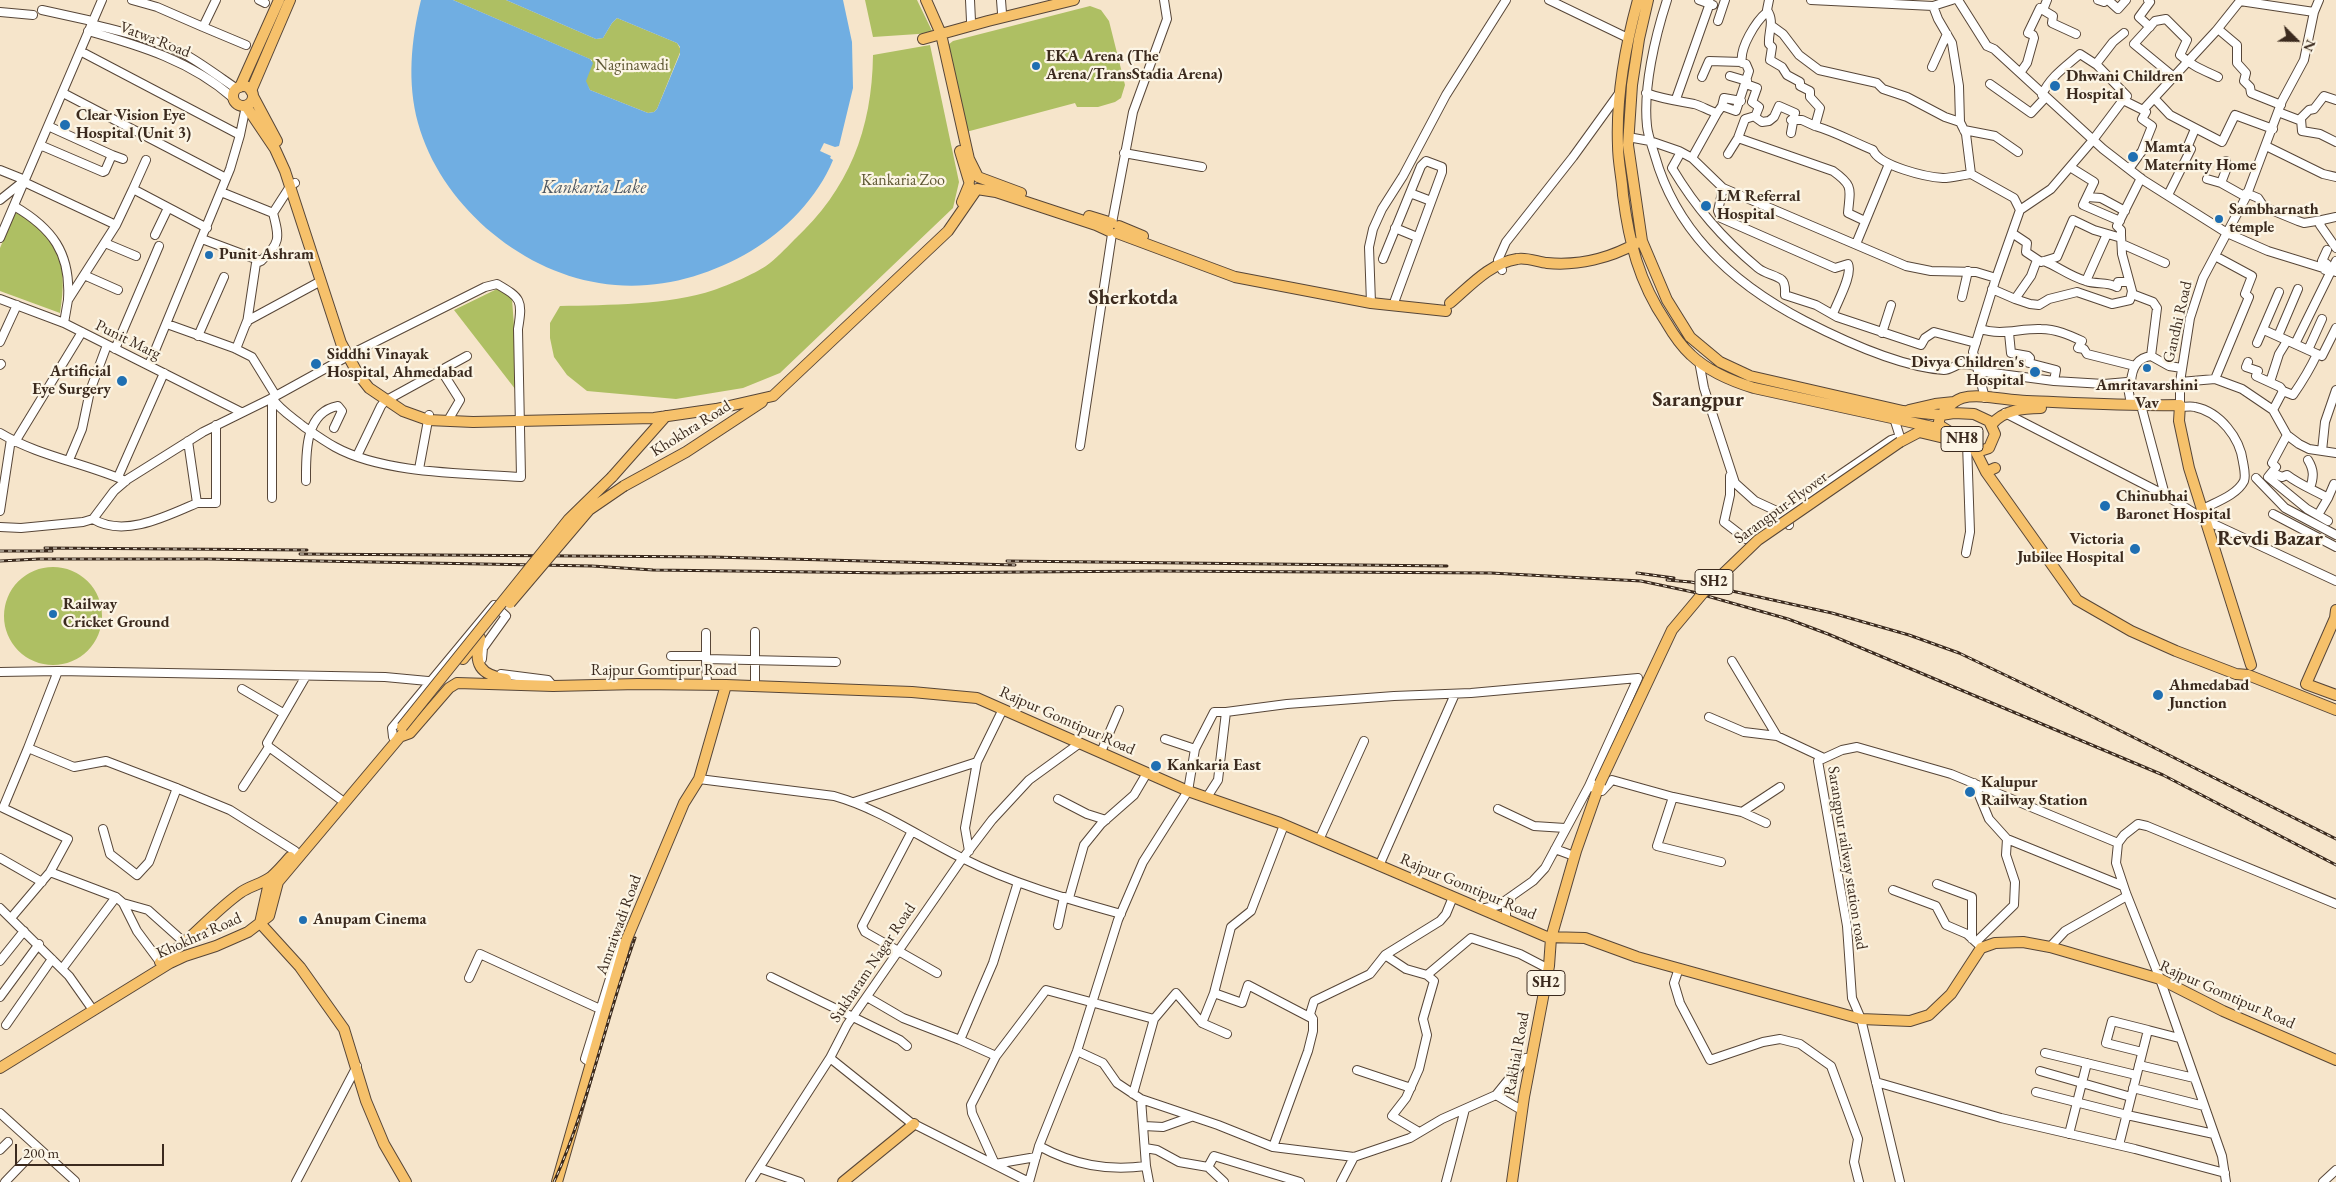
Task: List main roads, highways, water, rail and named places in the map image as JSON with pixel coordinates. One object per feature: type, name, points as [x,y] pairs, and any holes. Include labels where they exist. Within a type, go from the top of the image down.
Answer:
[{"type":"main road","points":[[279,0],[237,91],[236,104],[246,106],[275,149],[293,184],[321,281],[350,356],[372,385],[387,400],[429,418],[631,420],[773,396]]},
{"type":"main road","points":[[246,106],[251,102],[252,94],[290,0]]},
{"type":"main road","points":[[919,0],[937,33]]},
{"type":"main road","points":[[748,411],[754,399],[784,383],[923,251],[948,231],[973,183],[937,33],[926,0]]},
{"type":"main road","points":[[923,40],[971,21],[1055,0]]},
{"type":"main road","points":[[937,33],[1074,0]]},
{"type":"main road","points":[[1638,0],[1628,38],[1620,92],[1618,146],[1632,249],[1656,308],[1677,339],[1699,361],[1727,379],[1754,388],[1894,418],[1916,430],[1967,442]]},
{"type":"main road","points":[[1648,0],[1639,39],[1632,85],[1628,137],[1643,243],[1667,300],[1690,337],[1720,362],[1736,371],[1755,378],[1903,412],[1941,415],[1954,402]]},
{"type":"main road","points":[[237,91],[246,87],[252,94],[280,146],[350,356]]},
{"type":"main road","points":[[973,183],[1096,225],[1114,228],[1225,271],[1234,277],[1372,300],[1448,306],[1486,272],[1501,267],[1519,265],[1568,271],[1582,269],[1614,260],[1643,243]]},
{"type":"main road","points":[[1372,300],[1395,300],[1448,306]]},
{"type":"main road","name":"Khokhra Road","points":[[0,1061],[91,1008],[183,949],[209,919],[240,893],[256,883],[274,880],[589,510],[624,486],[686,452],[773,396],[784,383]]},
{"type":"main road","points":[[1903,412],[1970,397],[2180,407]]},
{"type":"main road","points":[[1988,398],[1997,409],[1998,418],[2028,408],[2142,409],[2180,407]]},
{"type":"main road","name":"Gandhi Road","points":[[2180,407],[2180,422],[2189,468],[2251,665]]},
{"type":"main road","name":"NH8","points":[[1954,413],[1974,414],[1985,418],[1998,418],[1993,443],[1986,450],[1975,450],[1967,442],[1942,429],[1938,422],[1941,415],[1954,413]]},
{"type":"main road","points":[[429,418],[520,419],[668,415]]},
{"type":"main road","name":"Khokhra Road","points":[[0,1068],[160,962],[183,949],[216,946],[248,932],[269,916],[274,880],[296,850],[397,735],[569,519],[612,477],[668,415]]},
{"type":"main road","name":"Sarangpur Flyover","points":[[1595,786],[1672,630],[1702,593],[1758,540],[1916,430],[1929,415]]},
{"type":"main road","points":[[631,420],[644,428],[644,440]]},
{"type":"main road","points":[[1916,430],[1942,429]]},
{"type":"main road","points":[[1975,450],[2076,600],[2132,631],[2176,651],[2236,674],[2248,674],[2336,710]]},
{"type":"main road","points":[[2335,612],[2331,616],[2304,683],[2336,695]]},
{"type":"main road","points":[[480,638],[478,661],[487,674],[508,680],[553,686]]},
{"type":"main road","points":[[397,735],[410,733],[453,684],[553,686]]},
{"type":"main road","name":"Rajpur Gomtipur Road","points":[[553,686],[726,685],[922,692],[977,698],[1188,791],[1284,825],[1549,937],[1585,938],[1637,958],[1679,968],[1861,1020],[1910,1021],[1929,1015],[1951,994],[1976,943],[2023,942],[2050,947],[2160,979],[2223,1011],[2336,1060]]},
{"type":"main road","name":"Amraiwadi Road","points":[[557,1182],[626,941],[684,803],[700,779],[726,685]]},
{"type":"main road","name":"Rakhial Road","points":[[1508,1182],[1526,1058],[1545,967],[1549,937],[1595,786]]},
{"type":"main road","points":[[274,880],[260,923],[300,968],[344,1029],[387,1140],[412,1182]]},
{"type":"main road","points":[[269,916],[277,933],[347,1026],[366,1101],[384,1144],[406,1182]]},
{"type":"main road","points":[[248,932],[273,937]]},
{"type":"main road","name":"Rakhial Road","points":[[1512,1182],[1524,1097],[1549,966],[1549,937]]},
{"type":"main road","points":[[843,1182],[914,1124]]},
{"type":"water","name":"Kankaria Lake","points":[[421,0],[453,0],[590,59],[593,63],[586,81],[590,90],[648,113],[654,112],[657,109],[680,54],[680,47],[677,43],[617,18],[603,38],[596,39],[506,0],[843,0],[852,42],[853,88],[839,146],[835,147],[824,143],[820,151],[831,156],[830,158],[833,160],[827,174],[809,200],[788,223],[764,243],[715,269],[678,280],[639,286],[599,283],[569,276],[540,264],[512,248],[486,228],[444,180],[429,152],[418,123],[412,93],[413,46]]},
{"type":"railway","points":[[45,548],[307,550]]},
{"type":"railway","points":[[0,551],[52,551]]},
{"type":"railway","points":[[300,554],[713,557],[1015,565]]},
{"type":"railway","points":[[0,561],[39,559],[208,559],[592,566],[653,570],[894,573],[1157,571],[1491,573],[1641,581],[1693,592],[1788,619],[1828,634],[2163,775],[2336,865]]},
{"type":"railway","points":[[1007,561],[1447,566]]},
{"type":"railway","points":[[1637,573],[1674,578]]},
{"type":"railway","points":[[1667,580],[1691,582],[1832,613],[1909,635],[1959,653],[2091,716],[2336,839]]},
{"type":"railway","points":[[554,1182],[587,1092],[635,938]]},
{"type":"place","name":"EKA Arena (The Arena/TransStadia Arena)","points":[[1036,66]]},
{"type":"place","name":"Dhwani Children Hospital","points":[[2055,86]]},
{"type":"place","name":"Clear Vision Eye Hospital (Unit 3)","points":[[65,125]]},
{"type":"place","name":"Mamta Maternity Home","points":[[2133,157]]},
{"type":"place","name":"LM Referral Hospital","points":[[1706,206]]},
{"type":"place","name":"Sambharnath temple","points":[[2219,219]]},
{"type":"place","name":"Punit Ashram","points":[[209,255]]},
{"type":"place","name":"Siddhi Vinayak Hospital, Ahmedabad","points":[[316,364]]},
{"type":"place","name":"Amritavarshini Vav","points":[[2147,368]]},
{"type":"place","name":"Divya Children's Hospital","points":[[2035,372]]},
{"type":"place","name":"Artificial Eye Surgery","points":[[122,381]]},
{"type":"place","name":"Chinubhai Baronet Hospital","points":[[2105,506]]},
{"type":"place","name":"Victoria Jubilee Hospital","points":[[2135,549]]},
{"type":"place","name":"Railway Cricket Ground","points":[[53,614]]},
{"type":"place","name":"Ahmedabad Junction","points":[[2158,695]]},
{"type":"place","name":"Kankaria East","points":[[1156,766]]},
{"type":"place","name":"Kalupur Railway Station","points":[[1970,792]]},
{"type":"place","name":"Anupam Cinema","points":[[303,920]]},
{"type":"district","name":"Sherkotda","points":[[1133,298]]},
{"type":"district","name":"Sarangpur","points":[[1698,400]]},
{"type":"district","name":"Revdi Bazar","points":[[2270,539]]},
{"type":"park label","name":"Naginawadi","points":[[632,66]]},
{"type":"park label","name":"Kankaria Zoo","points":[[903,181]]}]
